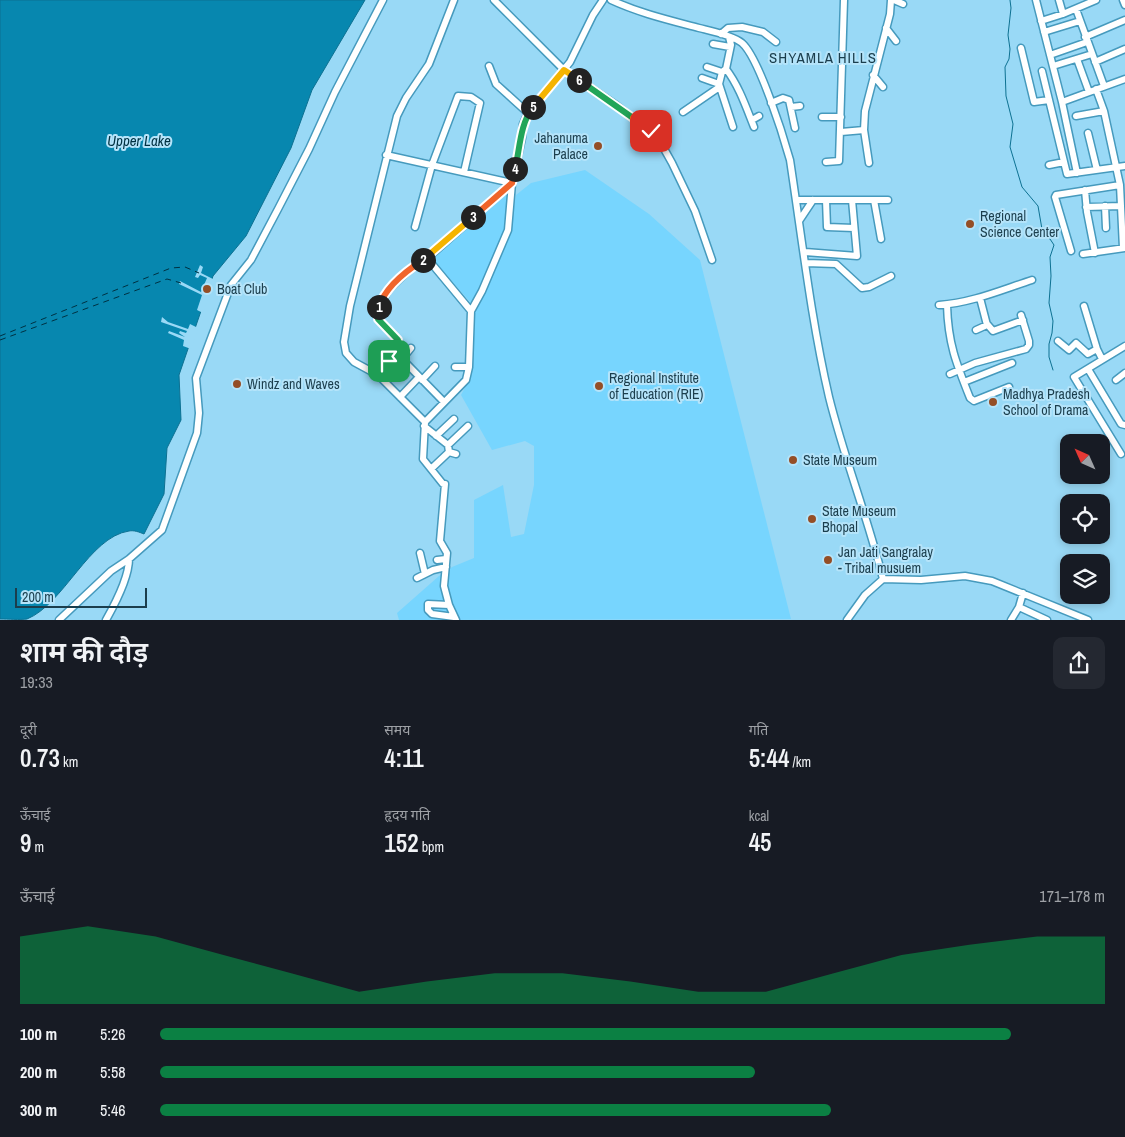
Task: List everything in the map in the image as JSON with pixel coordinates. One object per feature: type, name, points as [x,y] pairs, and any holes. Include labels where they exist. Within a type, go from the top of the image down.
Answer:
[{"type":"street","points":[[59,620],[111,570],[129,559],[162,530],[197,433],[199,413],[196,378],[231,285],[251,260],[383,0]]},
{"type":"street","points":[[454,0],[429,64],[406,98],[397,116],[346,323],[344,342],[346,353],[354,362],[378,375],[424,424],[456,454]]},
{"type":"street","points":[[494,0],[564,70],[616,105],[658,138],[695,211],[712,260]]},
{"type":"street","points":[[455,618],[444,586],[446,553],[440,541],[445,484],[443,484],[423,459],[424,424],[466,380],[469,367],[471,311],[482,291],[508,230],[512,183],[522,138],[523,124],[528,113],[570,62],[593,15],[603,0]]},
{"type":"street","points":[[611,0],[630,9],[729,37],[741,42],[752,56],[771,103],[790,160],[820,359],[830,400],[883,580]]},
{"type":"street","points":[[826,162],[839,161],[844,0]]},
{"type":"street","points":[[869,163],[864,130],[865,111],[893,0],[903,4]]},
{"type":"street","points":[[1036,0],[1062,100],[1077,173]]},
{"type":"street","points":[[1059,0],[1063,14]]},
{"type":"street","points":[[1041,21],[1096,0]]},
{"type":"street","points":[[1123,0],[1125,5]]},
{"type":"street","points":[[1076,9],[1104,86]]},
{"type":"street","points":[[1050,55],[1086,40],[1125,20]]},
{"type":"street","points":[[1044,32],[1080,21]]},
{"type":"street","points":[[721,34],[728,28],[742,27],[763,32],[776,42]]},
{"type":"street","points":[[886,28],[896,41]]},
{"type":"street","points":[[683,112],[716,90],[730,47],[729,37]]},
{"type":"street","points":[[713,44],[730,47]]},
{"type":"street","points":[[1021,48],[1034,102],[1062,100],[1125,79]]},
{"type":"street","points":[[1095,62],[1125,48]]},
{"type":"street","points":[[1053,66],[1092,54]]},
{"type":"street","points":[[1077,59],[1089,92]]},
{"type":"street","points":[[488,66],[496,84],[528,113]]},
{"type":"street","points":[[707,67],[724,70],[732,76],[754,127]]},
{"type":"street","points":[[1042,71],[1067,174],[1125,166]]},
{"type":"street","points":[[873,75],[883,87]]},
{"type":"street","points":[[702,78],[719,84]]},
{"type":"street","points":[[719,84],[733,127]]},
{"type":"street","points":[[1083,254],[1124,248],[1117,166],[1104,111],[1096,89]]},
{"type":"street","points":[[415,227],[432,165],[458,96],[471,97],[480,103],[464,172]]},
{"type":"street","points":[[771,103],[783,98],[789,100],[795,128]]},
{"type":"street","points":[[791,107],[800,106]]},
{"type":"street","points":[[1076,116],[1104,111]]},
{"type":"street","points":[[752,120],[759,116]]},
{"type":"street","points":[[822,117],[841,117]]},
{"type":"street","points":[[841,132],[864,130]]},
{"type":"street","points":[[1088,133],[1097,170]]},
{"type":"street","points":[[386,155],[512,183]]},
{"type":"street","points":[[1049,166],[1064,162]]},
{"type":"street","points":[[373,372],[380,370],[398,351],[398,340],[378,319],[380,302],[388,290],[412,267],[427,258],[512,183]]},
{"type":"street","points":[[1071,251],[1055,197],[1056,194],[1120,185]]},
{"type":"street","points":[[1084,190],[1095,253]]},
{"type":"street","points":[[796,200],[888,200]]},
{"type":"street","points":[[800,221],[813,200]]},
{"type":"street","points":[[826,200],[827,227],[854,228]]},
{"type":"street","points":[[804,252],[857,256],[852,200]]},
{"type":"street","points":[[874,200],[881,239]]},
{"type":"street","points":[[1105,206],[1106,228]]},
{"type":"street","points":[[1086,207],[1121,206]]},
{"type":"street","points":[[427,258],[471,311]]},
{"type":"street","points":[[806,263],[836,264],[862,288],[869,287],[891,276]]},
{"type":"street","points":[[939,305],[980,298],[1032,280]]},
{"type":"street","points":[[950,374],[975,362],[1026,349],[1029,345],[1022,318],[993,331],[987,324],[980,298]]},
{"type":"street","points":[[947,304],[948,335],[958,370],[970,398],[974,401],[1009,387]]},
{"type":"street","points":[[1084,306],[1097,349],[1102,359]]},
{"type":"street","points":[[976,330],[987,324]]},
{"type":"street","points":[[1058,341],[1069,350],[1076,343],[1088,354],[1097,349]]},
{"type":"street","points":[[1121,454],[1074,377],[1125,346]]},
{"type":"street","points":[[411,348],[402,359],[444,402]]},
{"type":"street","points":[[964,382],[1012,363]]},
{"type":"street","points":[[400,397],[435,366]]},
{"type":"street","points":[[455,368],[469,367]]},
{"type":"street","points":[[1088,369],[1121,424],[1125,425]]},
{"type":"street","points":[[1116,380],[1125,373]]},
{"type":"street","points":[[436,436],[454,418]]},
{"type":"street","points":[[431,469],[468,426]]},
{"type":"street","points":[[420,553],[425,574]]},
{"type":"street","points":[[106,620],[126,574],[129,559]]},
{"type":"street","points":[[437,560],[446,559]]},
{"type":"street","points":[[417,578],[446,567]]},
{"type":"street","points":[[847,620],[865,595],[883,580],[921,580],[965,576],[992,581],[1088,620]]},
{"type":"street","points":[[1011,620],[1019,607],[1023,593]]},
{"type":"street","points":[[449,605],[428,604],[428,610],[432,614],[455,618]]},
{"type":"street","points":[[1019,607],[1047,620]]},
{"type":"shaded area","name":"Regional Institute of Education (RIE)","points":[[585,170],[649,214],[700,260],[791,619],[399,620],[397,613],[439,576],[452,567],[474,558],[474,500],[503,485],[511,537],[524,534],[534,485],[534,446],[525,441],[492,450],[461,395],[471,376],[475,312],[511,227],[516,195],[531,183]]},
{"type":"shaded area","points":[[509,190],[504,231],[474,301],[471,303],[431,257]]},
{"type":"water","name":"Upper Lake","points":[[0,0],[365,0],[312,90],[291,148],[246,236],[213,276],[179,375],[181,420],[167,448],[164,494],[144,534],[131,531],[115,536],[101,545],[53,600],[27,619],[0,619]]},
{"type":"pier","name":"Boat Club","points":[[200,265],[203,267],[201,273],[215,280],[203,313],[197,310],[202,295],[179,284],[180,281],[201,292],[207,278],[200,275],[198,278],[195,277]]},
{"type":"pier","points":[[162,317],[168,322],[188,329],[190,324],[198,328],[191,349],[183,346],[184,340],[168,333],[169,331],[185,337],[179,333],[180,331],[186,333],[187,331],[161,322]]},
{"type":"waterway","points":[[1010,0],[1008,35],[1010,49],[1009,59],[1005,67],[1006,96],[1013,124],[1010,147],[1022,187],[1038,206],[1043,235],[1050,239],[1054,245],[1050,257],[1049,303],[1053,321],[1049,357],[1053,370]]},
{"type":"ferry route","points":[[0,336],[171,268],[185,267],[199,273]]},
{"type":"ferry route","points":[[0,340],[167,279],[181,283]]},
{"type":"place","name":"Jahanuma Palace","points":[[598,146]]},
{"type":"place","name":"Regional Science Center","points":[[970,224]]},
{"type":"place","name":"Boat Club","points":[[207,289]]},
{"type":"place","name":"Windz and Waves","points":[[237,384]]},
{"type":"place","name":"Regional Institute of Education (RIE)","points":[[599,386]]},
{"type":"place","name":"Madhya Pradesh School of Drama","points":[[993,402]]},
{"type":"place","name":"State Museum","points":[[793,460]]},
{"type":"place","name":"State Museum Bhopal","points":[[812,519]]},
{"type":"place","name":"Jan Jati Sangralay - Tribal musuem","points":[[828,560]]},
{"type":"district","name":"SHYAMLA HILLS","points":[[823,57]]},
{"type":"route","points":[[389,361],[398,351],[398,340],[378,319],[380,302],[388,290],[412,267],[432,254],[512,183],[522,138],[523,124],[528,113],[564,70],[651,131]]}]
